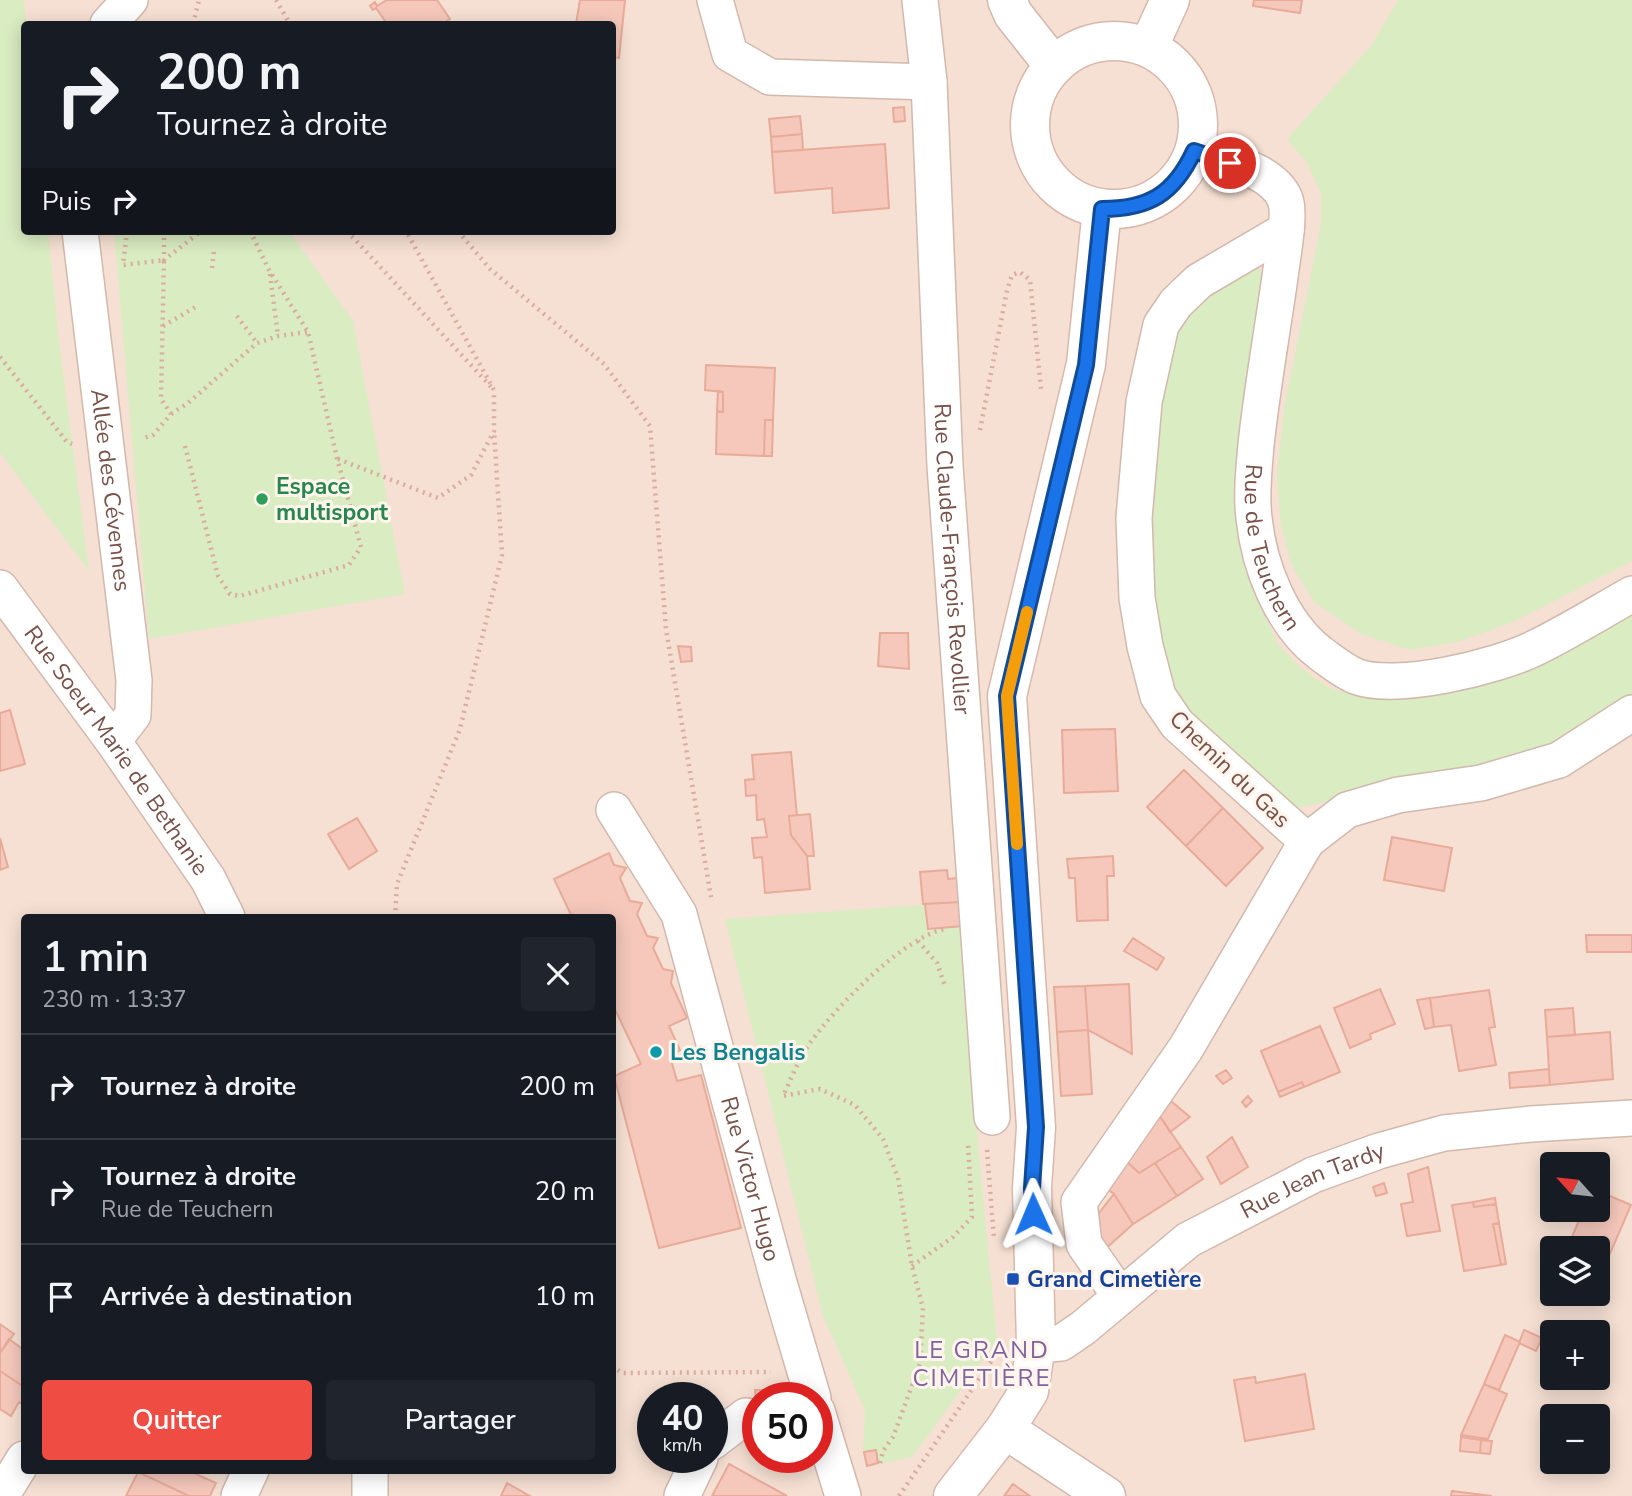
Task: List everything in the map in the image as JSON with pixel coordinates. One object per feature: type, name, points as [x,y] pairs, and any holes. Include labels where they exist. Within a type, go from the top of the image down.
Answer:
[{"type":"main road","points":[[1007,0],[1013,14],[1054,66]]},
{"type":"main road","points":[[1147,48],[1170,0]]},
{"type":"main road","points":[[1123,41],[1147,48],[1169,61],[1185,80],[1195,102],[1198,127],[1194,151],[1184,173],[1168,190],[1148,203],[1125,209],[1102,209],[1077,201],[1055,186],[1040,165],[1031,140],[1031,113],[1039,88],[1054,66],[1074,51],[1098,43],[1123,41]]},
{"type":"main road","points":[[953,1496],[1005,1429],[1029,1391],[1036,1345],[1032,1188],[1036,1127],[1007,696],[1086,365],[1102,209]]},
{"type":"main road","points":[[1005,1429],[1106,1496]]},
{"type":"street","points":[[111,21],[130,0]]},
{"type":"street","points":[[715,0],[730,54],[770,76],[929,82]]},
{"type":"street","name":"Rue Claude-François Revollier","points":[[920,0],[929,82],[945,466],[989,1128]]},
{"type":"street","name":"Rue de Teuchern","points":[[1194,151],[1273,180],[1286,200],[1286,230],[1260,402],[1253,518],[1265,569],[1283,610],[1312,646],[1340,668],[1358,677],[1409,680],[1437,677],[1533,649],[1632,594]]},
{"type":"street","name":"Chemin du Gas","points":[[1120,1296],[1084,1244],[1079,1202],[1186,1048],[1307,841],[1177,724],[1158,696],[1145,646],[1137,598],[1134,518],[1144,402],[1161,325],[1176,303],[1199,281],[1286,230]]},
{"type":"street","name":"Allée des Cévennes","points":[[80,235],[134,680],[133,715],[113,741]]},
{"type":"street","name":"Rue Soeur Marie de Bethanie","points":[[0,588],[113,741],[208,879],[226,914]]},
{"type":"street","points":[[1307,841],[1347,810],[1398,795],[1481,783],[1559,760],[1632,713]]},
{"type":"street","name":"Rue Victor Hugo","points":[[614,810],[679,914],[808,1382]]},
{"type":"street","name":"Rue Jean Tardy","points":[[1036,1345],[1061,1343],[1083,1328],[1188,1240],[1313,1174],[1379,1151],[1444,1133],[1632,1118]]},
{"type":"street","points":[[728,1430],[742,1419]]},
{"type":"street","points":[[1,1496],[21,1464]]},
{"type":"street","points":[[833,1471],[843,1496]]},
{"type":"street","points":[[682,1496],[693,1473]]},
{"type":"street","points":[[239,1496],[249,1474]]},
{"type":"street","points":[[370,1474],[370,1496]]},
{"type":"path","points":[[194,21],[199,0]]},
{"type":"path","points":[[276,0],[288,21]]},
{"type":"path","points":[[127,235],[123,265],[163,260],[196,235]]},
{"type":"path","points":[[163,260],[164,235]]},
{"type":"path","points":[[185,446],[218,576],[230,594],[240,596],[349,565],[361,547],[308,332],[269,270],[252,235]]},
{"type":"path","points":[[351,235],[494,390]]},
{"type":"path","points":[[395,914],[397,884],[460,729],[502,555],[494,390],[408,235]]},
{"type":"path","points":[[461,235],[490,269],[604,365],[650,426],[666,629],[713,910]]},
{"type":"path","points":[[212,268],[214,251]]},
{"type":"path","points":[[269,270],[278,336]]},
{"type":"path","points":[[945,466],[969,460],[979,439],[1012,275],[1020,272],[1030,279],[1042,404],[1075,414]]},
{"type":"path","points":[[162,326],[198,305]]},
{"type":"path","points":[[237,316],[257,343]]},
{"type":"path","points":[[171,414],[257,343],[278,336],[308,332]]},
{"type":"path","points":[[337,458],[438,498],[471,475],[494,431]]},
{"type":"path","points":[[880,1463],[920,1364],[923,1308],[912,1266],[898,1178],[883,1139],[855,1105],[820,1089],[783,1096],[809,1044],[844,1003],[894,956],[942,930]]},
{"type":"path","points":[[989,1128],[994,1247]]},
{"type":"path","points":[[899,1496],[997,1352]]},
{"type":"path","points":[[616,1369],[622,1373],[762,1382]]},
{"type":"shaded area","points":[[0,0],[1632,0],[1632,1496],[0,1496]]},
{"type":"green space","points":[[0,0],[24,0],[26,21],[21,21],[21,235],[48,235],[59,341],[89,571],[0,453]]},
{"type":"green space","points":[[1398,0],[1632,0],[1632,561],[1515,621],[1461,641],[1410,650],[1361,634],[1314,602],[1292,566],[1281,525],[1277,476],[1284,409],[1321,224],[1321,193],[1307,163],[1287,139],[1371,46]]},
{"type":"green space","name":"Espace multisport","points":[[114,235],[292,235],[353,321],[405,594],[149,639]]},
{"type":"green space","points":[[1256,267],[1261,271],[1262,282],[1239,434],[1237,533],[1246,571],[1278,644],[1300,667],[1328,687],[1361,698],[1408,697],[1632,613],[1632,696],[1562,740],[1520,756],[1475,770],[1348,792],[1325,802],[1294,808],[1170,695],[1143,572],[1159,370],[1183,320],[1240,273]]},
{"type":"green space","points":[[961,902],[979,1156],[997,1341],[912,1457],[866,1467],[863,1453],[865,1410],[823,1316],[725,919]]},
{"type":"building","points":[[387,0],[437,0],[450,19],[385,21],[376,8],[373,10],[370,6],[375,2],[377,6]]},
{"type":"building","points":[[580,0],[625,0],[619,58],[616,58],[616,21],[576,21]]},
{"type":"building","points":[[1254,0],[1302,0],[1300,13],[1253,6]]},
{"type":"building","points":[[904,107],[905,121],[894,122],[893,108]]},
{"type":"building","points":[[800,116],[802,134],[771,137],[769,119]]},
{"type":"building","points":[[802,134],[803,150],[772,152],[771,137]]},
{"type":"building","points":[[885,144],[889,208],[833,213],[832,188],[775,193],[772,152]]},
{"type":"building","points":[[706,365],[775,368],[773,420],[765,420],[764,456],[716,454],[717,411],[723,412],[723,392],[705,390]]},
{"type":"building","points":[[718,391],[723,392],[723,412],[717,411]]},
{"type":"building","points":[[765,420],[773,420],[772,456],[764,456]]},
{"type":"building","points":[[880,633],[908,633],[909,669],[878,666]]},
{"type":"building","points":[[678,646],[691,647],[692,661],[681,662]]},
{"type":"building","points":[[10,710],[25,764],[0,771],[0,713]]},
{"type":"building","points":[[1115,729],[1118,791],[1064,793],[1062,730]]},
{"type":"building","points":[[791,752],[797,816],[789,816],[791,835],[807,856],[810,889],[765,893],[762,857],[754,858],[752,838],[767,837],[764,819],[757,820],[756,795],[746,796],[745,780],[754,779],[752,755]]},
{"type":"building","points":[[1184,770],[1223,808],[1186,846],[1147,807]]},
{"type":"building","points":[[1223,808],[1263,848],[1226,886],[1186,846]]},
{"type":"building","points":[[810,814],[814,856],[807,856],[791,835],[789,816]]},
{"type":"building","points":[[357,818],[377,851],[349,869],[328,834]]},
{"type":"building","points":[[1392,837],[1452,848],[1444,891],[1384,880]]},
{"type":"building","points":[[0,838],[8,867],[0,870]]},
{"type":"building","name":"Les Bengalis","points":[[609,853],[614,865],[626,868],[620,878],[630,901],[642,903],[637,914],[647,936],[658,938],[653,948],[663,969],[673,971],[671,983],[687,1018],[669,1026],[680,1050],[670,1056],[677,1081],[701,1075],[741,1228],[659,1248],[616,1084],[616,1075],[641,1064],[616,1011],[616,914],[571,914],[554,879]]},
{"type":"building","points":[[1113,856],[1114,876],[1107,876],[1108,920],[1077,921],[1075,878],[1069,878],[1067,859]]},
{"type":"building","points":[[947,870],[948,879],[957,878],[961,902],[923,904],[920,872]]},
{"type":"building","points":[[961,902],[963,926],[928,929],[925,904]]},
{"type":"building","points":[[1586,935],[1632,935],[1632,952],[1587,952]]},
{"type":"building","points":[[1133,938],[1164,958],[1157,970],[1124,951]]},
{"type":"building","points":[[1129,984],[1132,1054],[1088,1030],[1085,986]]},
{"type":"building","points":[[1085,986],[1088,1030],[1057,1032],[1054,987]]},
{"type":"building","points":[[1380,989],[1395,1024],[1370,1034],[1371,1039],[1350,1048],[1334,1008]]},
{"type":"building","points":[[1489,990],[1495,1027],[1489,1028],[1496,1065],[1459,1071],[1451,1025],[1434,1027],[1430,998]]},
{"type":"building","points":[[1430,998],[1434,1027],[1425,1029],[1417,1000]]},
{"type":"building","points":[[1573,1008],[1575,1035],[1547,1037],[1545,1010]]},
{"type":"building","points":[[1320,1026],[1340,1072],[1304,1087],[1302,1082],[1278,1092],[1261,1051]]},
{"type":"building","points":[[1088,1030],[1092,1094],[1061,1096],[1057,1032]]},
{"type":"building","points":[[1610,1032],[1613,1079],[1550,1085],[1547,1037]]},
{"type":"building","points":[[1549,1069],[1550,1085],[1510,1088],[1509,1073]]},
{"type":"building","points":[[1226,1070],[1232,1078],[1223,1084],[1216,1076]]},
{"type":"building","points":[[1302,1082],[1304,1087],[1280,1097],[1278,1092]]},
{"type":"building","points":[[1248,1096],[1252,1101],[1246,1107],[1242,1102]]},
{"type":"building","points":[[1166,1097],[1190,1117],[1170,1132],[1157,1112]]},
{"type":"building","points":[[1157,1112],[1181,1147],[1139,1173],[1124,1159]]},
{"type":"building","points":[[1232,1137],[1248,1167],[1221,1184],[1207,1157]]},
{"type":"building","points":[[1181,1147],[1203,1179],[1177,1196],[1155,1163]]},
{"type":"building","points":[[1124,1159],[1139,1173],[1155,1163],[1177,1196],[1133,1224],[1114,1194],[1104,1187]]},
{"type":"building","points":[[1428,1167],[1440,1231],[1407,1236],[1401,1204],[1413,1202],[1408,1174]]},
{"type":"building","points":[[1384,1183],[1387,1193],[1376,1196],[1373,1187]]},
{"type":"building","points":[[1114,1194],[1133,1224],[1102,1252],[1087,1228]]},
{"type":"building","points":[[1610,1196],[1631,1205],[1610,1254],[1610,1236],[1572,1236],[1578,1222],[1610,1222]]},
{"type":"building","points":[[1495,1198],[1496,1204],[1474,1207],[1473,1202]]},
{"type":"building","points":[[1473,1202],[1474,1207],[1496,1204],[1499,1223],[1493,1224],[1501,1265],[1464,1271],[1452,1205]]},
{"type":"building","points":[[1499,1223],[1506,1264],[1501,1265],[1493,1224]]},
{"type":"building","points":[[0,1324],[14,1334],[0,1353]]},
{"type":"building","points":[[1524,1330],[1540,1337],[1536,1351],[1519,1343]]},
{"type":"building","points":[[1505,1335],[1520,1342],[1499,1390],[1484,1384]]},
{"type":"building","points":[[9,1339],[21,1348],[21,1385],[0,1371],[0,1353]]},
{"type":"building","points":[[0,1371],[21,1385],[21,1404],[19,1402],[11,1416],[0,1409]]},
{"type":"building","points":[[1305,1374],[1314,1429],[1245,1441],[1234,1380],[1255,1377],[1256,1383]]},
{"type":"building","points":[[1484,1384],[1507,1394],[1488,1439],[1461,1435]]},
{"type":"building","points":[[1461,1437],[1481,1440],[1480,1453],[1460,1451]]},
{"type":"building","points":[[1481,1440],[1492,1441],[1490,1454],[1480,1453]]},
{"type":"building","points":[[876,1450],[878,1463],[867,1466],[864,1452]]},
{"type":"building","points":[[729,1464],[787,1496],[712,1496],[724,1473],[728,1473]]},
{"type":"building","points":[[137,1474],[142,1474],[189,1496],[126,1496]]},
{"type":"building","points":[[142,1474],[196,1474],[216,1483],[210,1496],[189,1496]]},
{"type":"building","points":[[507,1483],[530,1496],[501,1496]]},
{"type":"building","points":[[1013,1484],[1030,1496],[1004,1496]]},
{"type":"building","points":[[1452,1491],[1492,1496],[1451,1496]]},
{"type":"slow traffic","points":[[1017,844],[1007,696],[1027,612]]},
{"type":"place","name":"Espace multisport","points":[[262,499]]},
{"type":"place","name":"Les Bengalis","points":[[656,1052]]},
{"type":"place","name":"Grand Cimetière","points":[[1013,1279]]},
{"type":"district","name":"LE GRAND CIMETIÈRE","points":[[982,1364]]},
{"type":"route","points":[[1033,1214],[1036,1127],[1007,696],[1086,365],[1102,209],[1125,209],[1148,203],[1168,190],[1184,173],[1194,151],[1230,163]]}]
